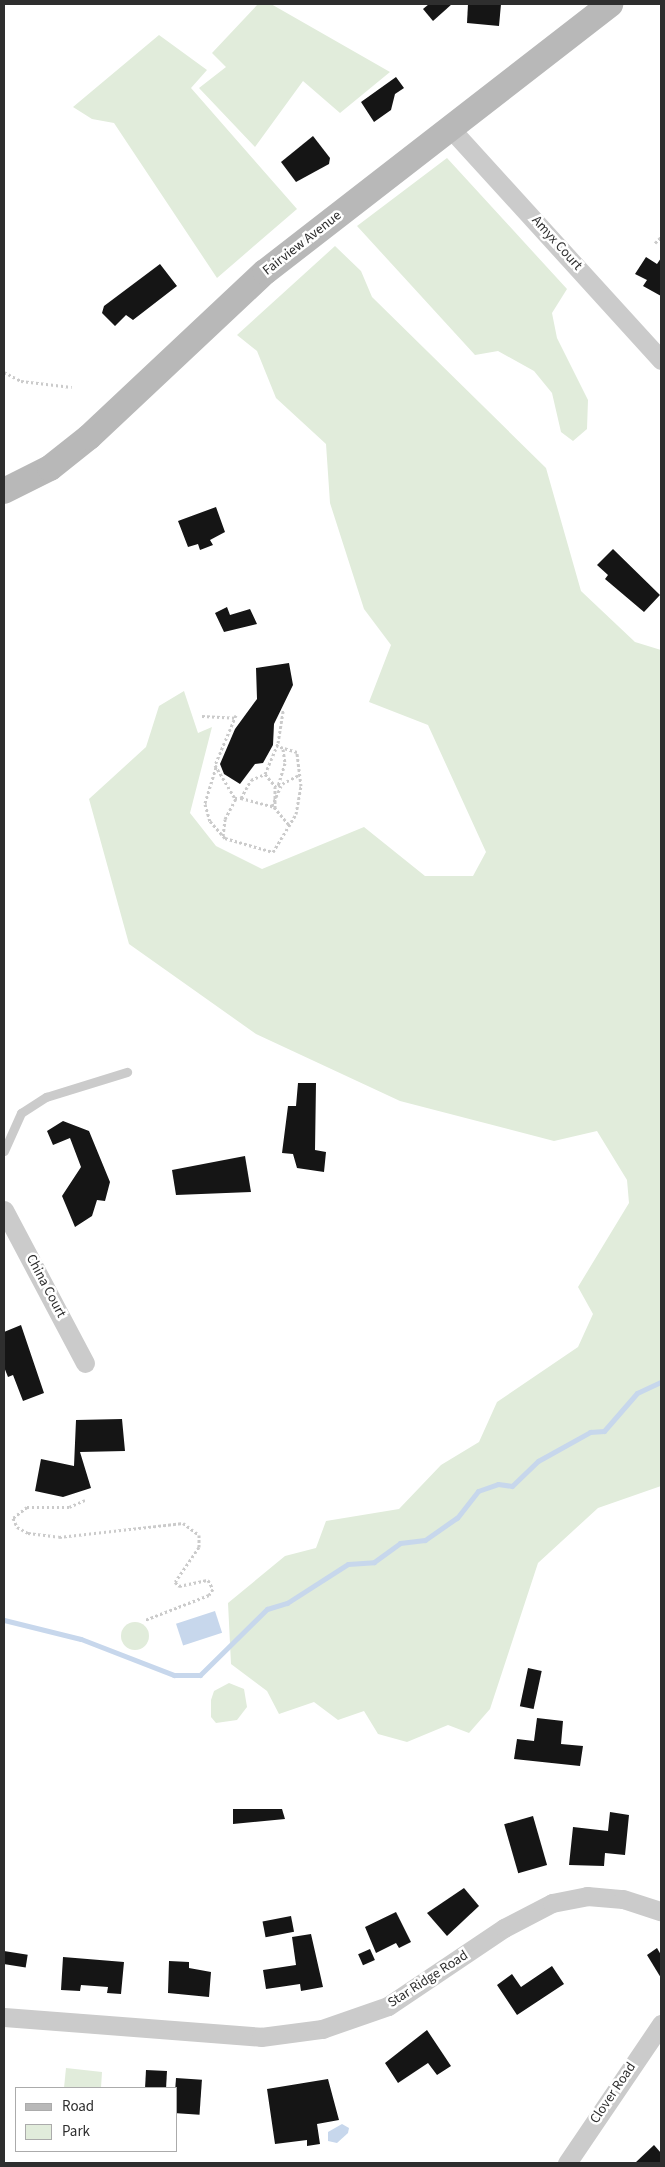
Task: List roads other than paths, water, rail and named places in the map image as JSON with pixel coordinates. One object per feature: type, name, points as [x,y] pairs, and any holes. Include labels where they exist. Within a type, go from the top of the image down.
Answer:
[{"type":"main road","name":"Fairview Avenue","points":[[4,491],[50,468],[89,437],[265,272],[610,4]]},
{"type":"street","name":"Amyx Court","points":[[450,128],[661,360]]},
{"type":"street","name":"China Court","points":[[4,1210],[85,1362]]},
{"type":"street","name":"Star Ridge Road","points":[[4,2017],[261,2037],[322,2029],[388,2006],[504,1928],[552,1903],[587,1896],[623,1900],[661,1911]]},
{"type":"street","name":"Clover Road","points":[[568,2163],[661,2024]]},
{"type":"lane","points":[[4,1151],[21,1113],[46,1097],[127,1072]]},
{"type":"water","points":[[215,1611],[222,1633],[183,1646],[176,1624]]},
{"type":"water","points":[[342,2124],[349,2128],[348,2133],[337,2143],[328,2141],[328,2132]]},
{"type":"waterway","points":[[4,1620],[81,1639],[174,1675],[200,1675],[267,1609],[287,1603],[348,1564],[374,1562],[400,1543],[425,1540],[457,1518],[478,1491],[498,1484],[512,1486],[538,1461],[590,1432],[604,1431],[637,1393],[661,1382]]}]
